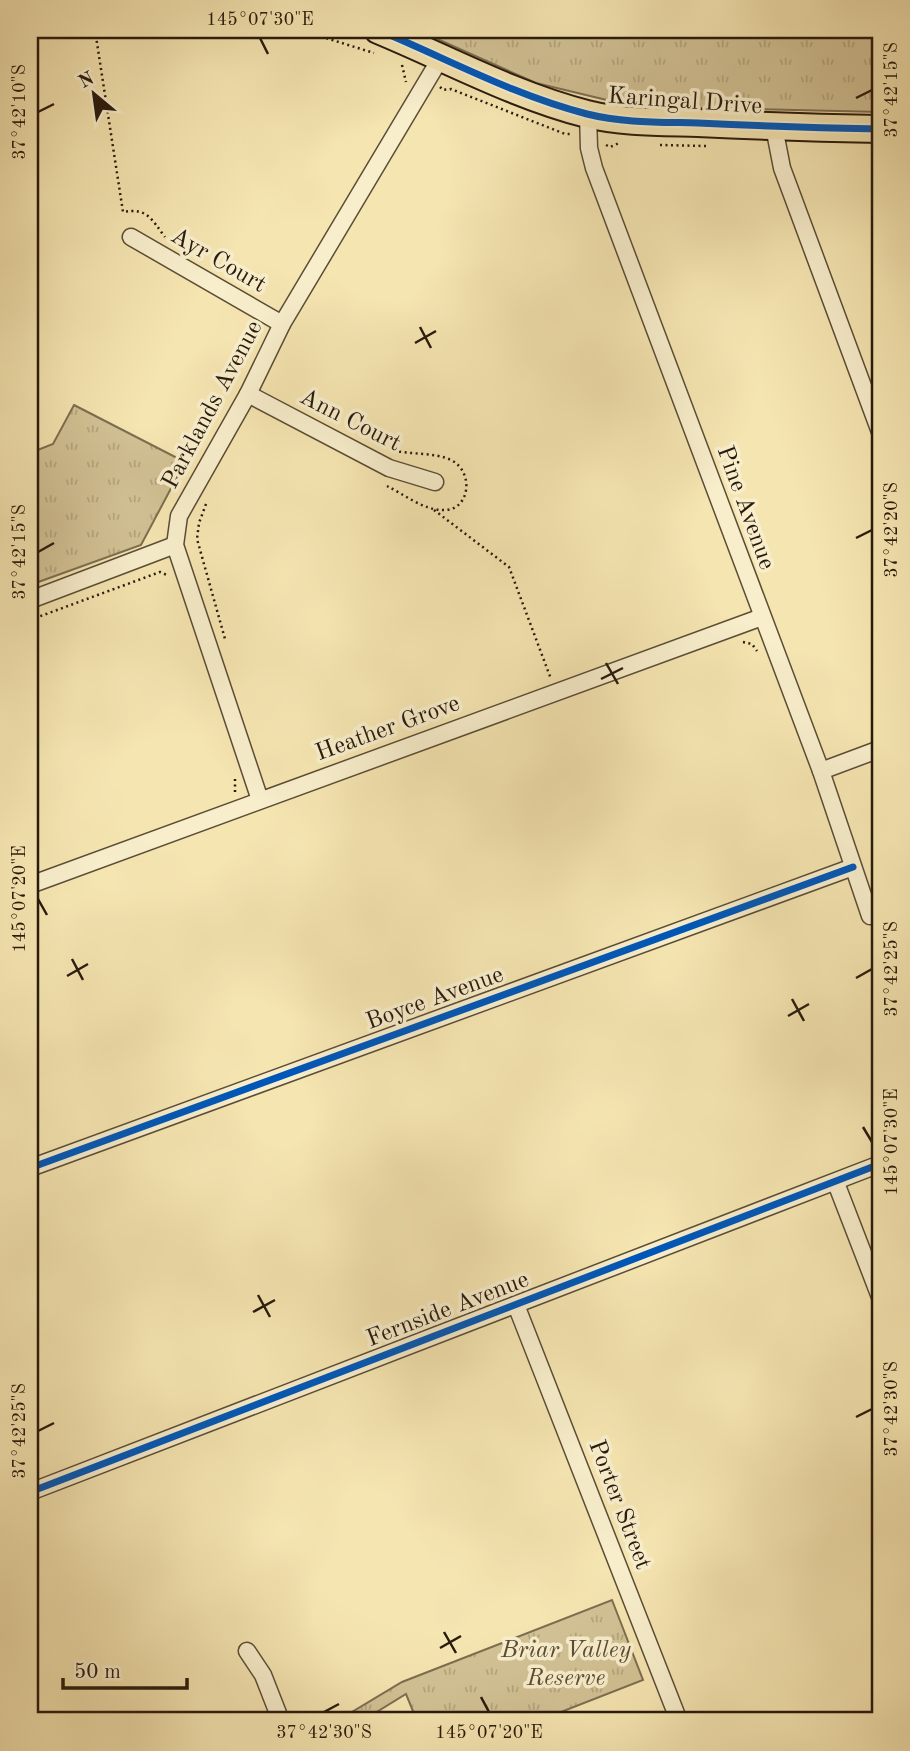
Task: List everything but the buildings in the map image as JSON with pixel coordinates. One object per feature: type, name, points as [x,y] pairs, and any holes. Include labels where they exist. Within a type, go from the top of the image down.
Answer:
[{"type":"main road","name":"Karingal Drive","points":[[378,42],[440,59],[522,94],[588,114],[629,121],[880,129]]},
{"type":"street","name":"Parklands Avenue","points":[[174,545],[179,516],[248,394],[282,324],[440,59]]},
{"type":"street","name":"Pine Avenue","points":[[588,114],[589,148],[594,168],[821,771],[870,915]]},
{"type":"street","points":[[774,127],[782,168],[880,432]]},
{"type":"street","name":"Ayr Court","points":[[131,237],[282,324]]},
{"type":"street","name":"Ann Court","points":[[248,394],[389,468],[435,482]]},
{"type":"street","points":[[30,600],[174,545],[260,800]]},
{"type":"street","name":"Heather Grove","points":[[30,884],[762,617]]},
{"type":"street","points":[[821,771],[880,749]]},
{"type":"street","name":"Boyce Avenue","points":[[30,1168],[853,867]]},
{"type":"street","name":"Fernside Avenue","points":[[30,1492],[880,1164]]},
{"type":"street","points":[[836,1183],[880,1297]]},
{"type":"street","name":"Porter Street","points":[[516,1305],[679,1721]]},
{"type":"street","points":[[247,1651],[262,1675],[281,1721]]},
{"type":"path","points":[[95,30],[123,212],[143,212],[166,238]]},
{"type":"path","points":[[300,30],[378,42]]},
{"type":"path","points":[[584,30],[590,34]]},
{"type":"path","points":[[397,62],[404,66],[405,86]]},
{"type":"path","points":[[431,508],[509,567],[555,692]]},
{"type":"path","points":[[30,620],[160,572],[169,576]]},
{"type":"path","points":[[738,641],[752,644],[759,653]]},
{"type":"path","points":[[228,796],[236,792],[234,774]]},
{"type":"green space","points":[[417,30],[880,30],[880,112],[671,107],[615,102],[536,83]]},
{"type":"green space","points":[[74,405],[185,462],[141,545],[30,585],[30,453],[53,444]]},
{"type":"green space","name":"Briar Valley Reserve","points":[[612,1600],[643,1680],[538,1721],[417,1721],[406,1694],[362,1721],[337,1721],[402,1682]]},
{"type":"cycle path","points":[[378,30],[533,97],[601,117],[642,122],[880,129]]},
{"type":"cycle path","points":[[30,1168],[853,867]]},
{"type":"cycle path","points":[[30,1492],[880,1164]]}]
